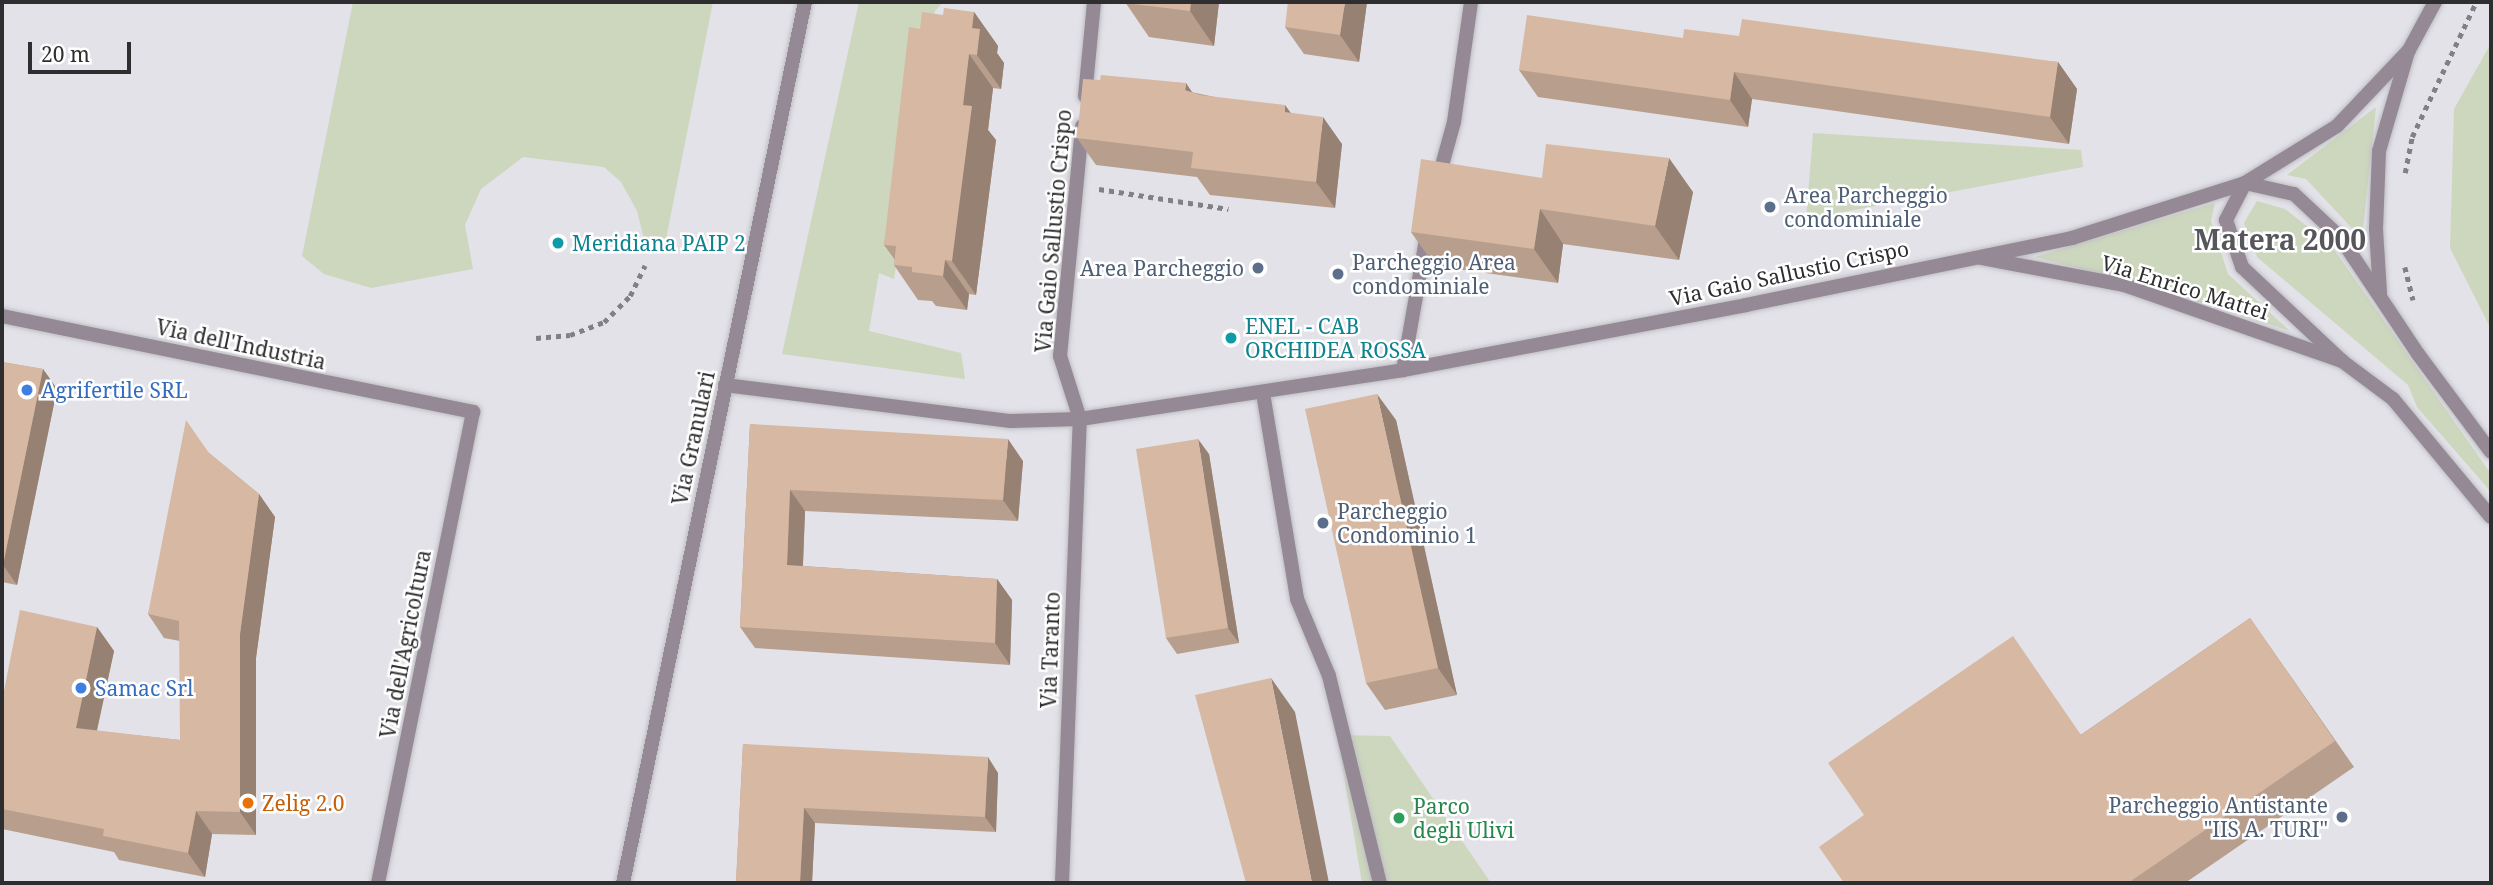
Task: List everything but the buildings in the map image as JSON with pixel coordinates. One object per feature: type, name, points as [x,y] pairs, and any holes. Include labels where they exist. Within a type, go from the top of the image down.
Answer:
[{"type":"street","name":"Via Granulari","points":[[623,883],[805,2]]},
{"type":"street","name":"Via Gaio Sallustio Crispo","points":[[1080,419],[1060,356],[1094,2]]},
{"type":"street","points":[[1402,370],[1432,207],[1454,122],[1472,2]]},
{"type":"street","name":"Via Gaio Sallustio Crispo","points":[[725,385],[1011,421],[1080,419],[1402,370],[2072,238],[2245,183],[2337,126],[2409,50],[2435,2]]},
{"type":"street","points":[[2380,295],[2376,229],[2379,151],[2409,50]]},
{"type":"street","points":[[2245,183],[2294,194],[2340,237],[2418,354],[2491,452]]},
{"type":"street","name":"Via Enrico Mattei","points":[[2245,183],[2226,220],[2242,267],[2342,361],[2393,399],[2491,517]]},
{"type":"street","name":"Via Enrico Mattei","points":[[1972,256],[2124,285],[2342,361]]},
{"type":"street","name":"Via dell'Industria","points":[[2,316],[473,412]]},
{"type":"street","points":[[1263,393],[1297,599],[1329,676],[1380,883]]},
{"type":"street","name":"Via dell'Agricoltura","points":[[379,883],[473,412]]},
{"type":"street","name":"Via Taranto","points":[[1062,883],[1080,419]]},
{"type":"path","points":[[2405,176],[2412,137],[2476,2]]},
{"type":"path","points":[[1098,189],[1228,209]]},
{"type":"path","points":[[2402,252],[2414,304]]},
{"type":"path","points":[[536,338],[570,335],[604,322],[630,296],[645,265]]},
{"type":"green space","points":[[353,2],[713,2],[663,254],[646,247],[637,211],[621,182],[604,167],[523,157],[481,189],[465,225],[473,269],[371,288],[324,274],[302,256]]},
{"type":"green space","points":[[859,2],[943,2],[935,11],[894,279],[879,273],[869,331],[961,353],[965,379],[782,354]]},
{"type":"green space","points":[[2491,43],[2491,329],[2450,248],[2454,109]]},
{"type":"green space","points":[[2376,107],[2362,239],[2306,179],[2287,175]]},
{"type":"green space","points":[[1813,133],[2081,150],[2083,167],[1806,219]]},
{"type":"green space","points":[[2257,201],[2285,209],[2331,245],[2491,474],[2491,492],[2417,407],[2408,385],[2257,257],[2244,223]]},
{"type":"green space","points":[[2215,203],[2211,221],[2228,274],[2290,331],[2148,286],[2035,257]]},
{"type":"green space","name":"Parco degli Ulivi","points":[[1337,735],[1390,736],[1491,883],[1362,883]]},
{"type":"place","name":"Area Parcheggio condominiale","points":[[1770,207]]},
{"type":"place","name":"Meridiana PAIP 2","points":[[558,243]]},
{"type":"place","name":"Area Parcheggio","points":[[1258,268]]},
{"type":"place","name":"Parcheggio Area condominiale","points":[[1338,274]]},
{"type":"place","name":"ENEL - CAB ORCHIDEA ROSSA","points":[[1231,338]]},
{"type":"place","name":"Agrifertile SRL","points":[[27,390]]},
{"type":"place","name":"Parcheggio Condominio 1","points":[[1323,523]]},
{"type":"place","name":"Samac Srl","points":[[81,688]]},
{"type":"place","name":"Zelig 2.0","points":[[248,803]]},
{"type":"place","name":"Parcheggio Antistante \"IIS A. TURI\"","points":[[2342,817]]},
{"type":"place","name":"Parco degli Ulivi","points":[[1399,818]]},
{"type":"district","name":"Matera 2000","points":[[2280,239]]}]
